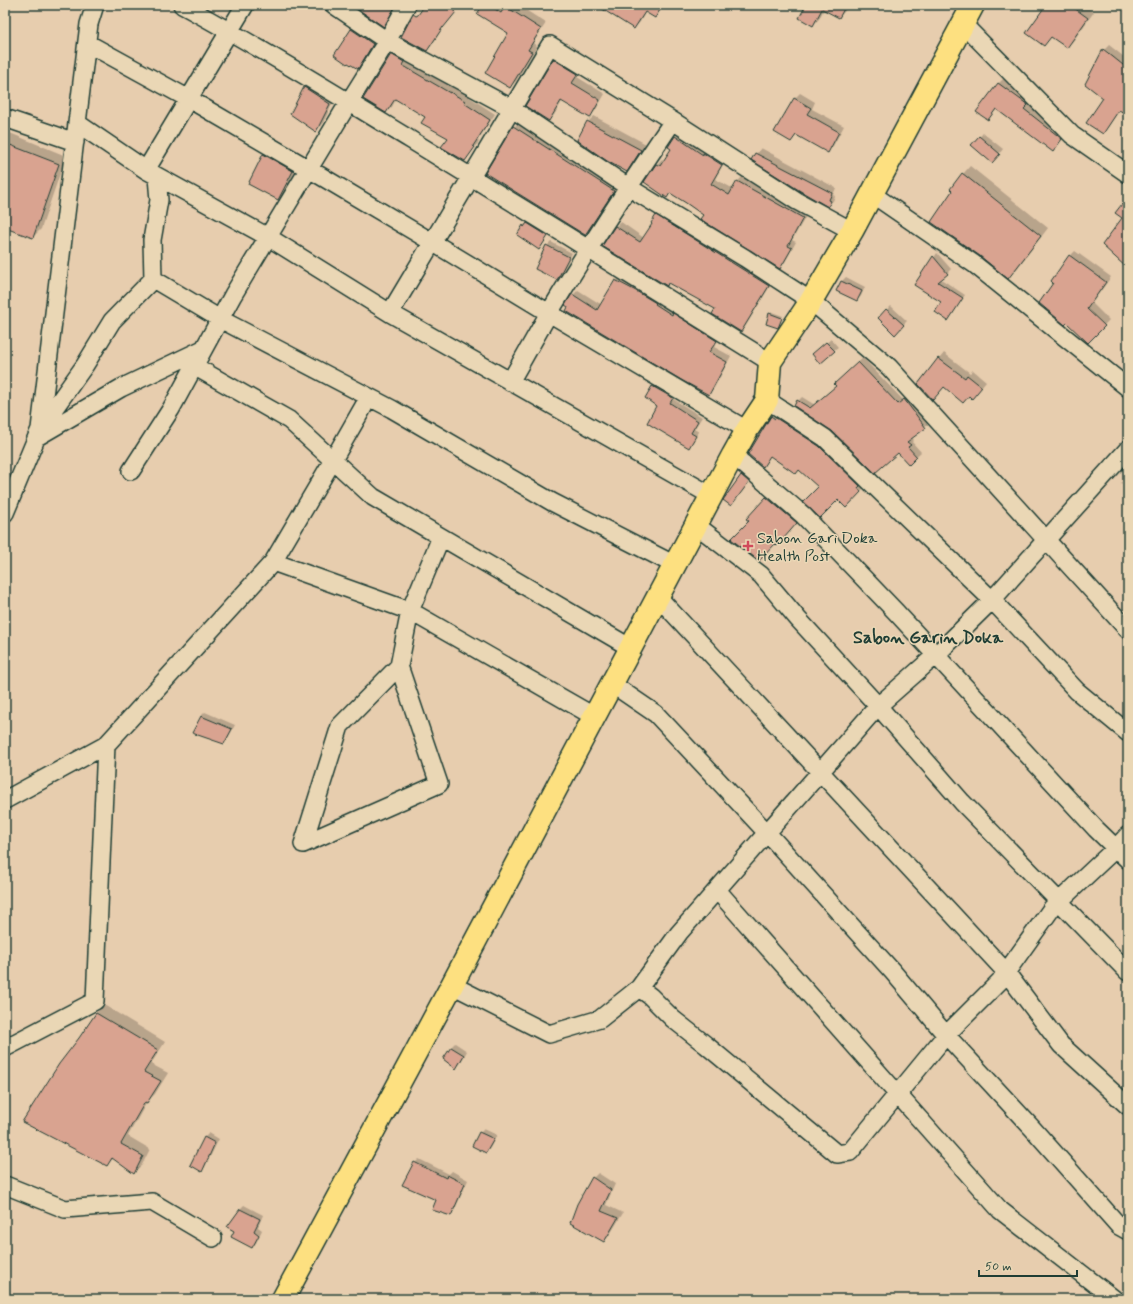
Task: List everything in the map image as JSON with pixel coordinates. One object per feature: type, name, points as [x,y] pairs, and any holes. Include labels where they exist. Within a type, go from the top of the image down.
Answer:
[{"type":"highway","points":[[283,1299],[452,986],[733,455],[747,430],[767,400],[770,362],[811,301],[852,231],[973,5]]},
{"type":"street","points":[[38,433],[89,24],[95,5]]},
{"type":"street","points":[[182,5],[230,31],[471,176],[770,362]]},
{"type":"street","points":[[5,513],[38,433],[85,365],[112,321],[153,279],[152,240],[159,200],[152,173],[189,99],[245,5]]},
{"type":"street","points":[[334,5],[387,41],[511,108],[628,187],[745,258],[811,301],[889,367],[1128,630]]},
{"type":"street","points":[[132,471],[171,409],[203,349],[268,236],[387,41],[407,5]]},
{"type":"street","points":[[963,24],[1072,135],[1128,174]]},
{"type":"street","points":[[87,43],[189,99],[309,168],[549,313],[747,430]]},
{"type":"street","points":[[390,314],[511,108],[550,45],[673,121],[797,201],[852,231]]},
{"type":"street","points":[[5,118],[75,142]]},
{"type":"street","points":[[510,382],[549,313],[628,187],[673,121]]},
{"type":"street","points":[[77,123],[152,173],[268,236],[390,314],[712,496]]},
{"type":"street","points":[[872,194],[974,264],[1128,388]]},
{"type":"street","points":[[153,279],[220,319],[392,409],[552,502],[675,565]]},
{"type":"street","points":[[38,433],[121,388],[203,349]]},
{"type":"street","points":[[194,366],[289,420],[373,497],[631,648]]},
{"type":"street","points":[[5,800],[106,745],[273,562],[369,397]]},
{"type":"street","points":[[767,400],[825,438],[992,600],[1077,691],[1128,733]]},
{"type":"street","points":[[452,986],[549,1034],[600,1019],[639,988],[679,933],[878,706],[936,655],[992,600],[1045,539],[1128,449]]},
{"type":"street","points":[[733,455],[803,515],[936,655],[1096,829],[1128,860]]},
{"type":"street","points":[[696,525],[761,575],[798,619],[878,706],[962,802],[1128,972]]},
{"type":"street","points":[[399,666],[340,726],[303,844],[439,784],[399,666],[410,611],[442,537]]},
{"type":"street","points":[[273,562],[410,611],[595,717]]},
{"type":"street","points":[[658,597],[1006,972],[1061,1045],[1128,1106]]},
{"type":"street","points":[[612,684],[656,714],[767,833],[893,972],[946,1035],[1033,1129],[1119,1226],[1128,1231]]},
{"type":"street","points":[[5,1048],[95,1001],[106,745]]},
{"type":"street","points":[[639,988],[650,996],[673,1019],[837,1154],[850,1152],[946,1035],[1000,981],[1052,908],[1128,835]]},
{"type":"street","points":[[717,890],[1000,1210],[1114,1299]]},
{"type":"street","points":[[5,1185],[65,1209],[152,1202],[213,1238]]},
{"type":"building","points":[[352,5],[396,5],[384,27]]},
{"type":"building","points":[[425,5],[456,5],[452,9],[456,12],[443,27],[427,51],[401,37],[413,14],[416,16],[418,15]]},
{"type":"building","points":[[483,5],[489,5],[501,13],[505,6],[541,29],[528,50],[532,52],[510,88],[485,73],[508,33],[477,14]]},
{"type":"building","points":[[596,5],[663,5],[655,18],[645,12],[634,29]]},
{"type":"building","points":[[806,5],[846,5],[839,18],[822,9],[813,26],[799,18]]},
{"type":"building","points":[[1046,5],[1070,5],[1088,18],[1067,48],[1051,37],[1044,46],[1026,33]]},
{"type":"building","points":[[351,29],[373,44],[358,69],[348,63],[347,64],[334,55]]},
{"type":"building","points":[[1103,49],[1128,69],[1128,115],[1119,110],[1103,134],[1086,123],[1103,98],[1085,84]]},
{"type":"building","points":[[391,54],[404,62],[402,65],[465,101],[464,103],[490,120],[473,146],[475,147],[465,161],[441,147],[448,138],[421,123],[425,117],[395,99],[386,113],[363,99]]},
{"type":"building","points":[[553,59],[578,74],[572,83],[600,100],[590,118],[561,101],[549,121],[525,106]]},
{"type":"building","points":[[998,83],[1028,105],[1024,109],[1062,139],[1053,152],[996,109],[988,120],[976,112]]},
{"type":"building","points":[[304,87],[330,104],[316,132],[290,114]]},
{"type":"building","points":[[794,98],[811,108],[807,114],[839,132],[828,153],[796,135],[791,142],[774,132]]},
{"type":"building","points":[[587,121],[641,150],[627,172],[607,161],[577,140]]},
{"type":"building","points":[[513,126],[614,191],[585,235],[485,173]]},
{"type":"building","points":[[675,136],[703,155],[703,153],[722,165],[711,184],[729,195],[737,181],[803,218],[788,246],[792,248],[780,269],[700,219],[703,215],[686,203],[670,193],[667,198],[644,182],[656,164],[660,166],[671,149],[668,147]]},
{"type":"building","points":[[979,136],[1000,154],[992,163],[971,145]]},
{"type":"building","points":[[5,143],[59,164],[33,238],[5,228]]},
{"type":"building","points":[[755,153],[832,193],[829,200],[831,201],[828,207],[751,160]]},
{"type":"building","points":[[263,154],[293,171],[278,200],[248,184]]},
{"type":"building","points":[[962,173],[1041,236],[1008,279],[980,256],[931,222],[952,191],[950,189]]},
{"type":"building","points":[[1122,204],[1128,209],[1128,269],[1102,245],[1122,218],[1115,213]]},
{"type":"building","points":[[656,215],[769,286],[741,332],[712,314],[715,309],[668,283],[667,286],[602,246],[615,226],[640,242]]},
{"type":"building","points":[[527,223],[548,236],[539,250],[517,235],[523,225],[524,227]]},
{"type":"building","points":[[546,245],[569,257],[557,280],[535,269]]},
{"type":"building","points":[[1069,255],[1106,282],[1087,309],[1105,326],[1088,343],[1067,323],[1065,325],[1039,303],[1053,283],[1051,281]]},
{"type":"building","points":[[933,256],[948,274],[938,282],[963,298],[948,321],[935,312],[941,302],[914,285]]},
{"type":"building","points":[[615,280],[656,303],[655,304],[672,315],[673,313],[717,341],[709,352],[727,362],[709,395],[566,311],[568,307],[565,305],[572,294],[597,310]]},
{"type":"building","points":[[841,281],[862,291],[857,301],[836,291]]},
{"type":"building","points":[[886,309],[904,325],[895,335],[878,318]]},
{"type":"building","points":[[769,313],[782,318],[778,328],[766,324]]},
{"type":"building","points":[[826,342],[835,351],[820,364],[812,354]]},
{"type":"building","points":[[938,358],[965,378],[967,375],[982,387],[972,399],[969,396],[963,403],[944,387],[933,400],[918,384]]},
{"type":"building","points":[[858,362],[898,404],[904,399],[926,428],[907,442],[911,445],[908,447],[917,457],[909,465],[898,453],[875,473],[832,431],[794,406],[797,400],[810,408],[836,386],[834,384]]},
{"type":"building","points":[[652,386],[673,398],[670,403],[698,421],[691,433],[696,436],[689,448],[647,423],[656,406],[645,398]]},
{"type":"building","points":[[771,416],[819,446],[860,486],[858,488],[861,492],[846,508],[838,500],[820,518],[803,502],[818,487],[799,470],[796,474],[770,456],[763,467],[748,454]]},
{"type":"building","points":[[741,475],[749,482],[731,506],[723,500]]},
{"type":"building","points":[[766,497],[797,523],[777,546],[775,544],[759,561],[731,539],[749,521],[746,519]]},
{"type":"building","points":[[201,716],[232,729],[224,744],[192,733]]},
{"type":"building","points":[[96,1013],[158,1050],[144,1072],[161,1081],[147,1103],[145,1102],[121,1144],[143,1156],[134,1174],[112,1158],[107,1166],[22,1122],[59,1064]]},
{"type":"building","points":[[451,1047],[464,1055],[456,1069],[443,1059]]},
{"type":"building","points":[[479,1132],[494,1139],[486,1153],[472,1146]]},
{"type":"building","points":[[204,1137],[215,1143],[202,1172],[190,1165]]},
{"type":"building","points":[[414,1162],[446,1178],[447,1175],[465,1184],[451,1216],[432,1210],[436,1200],[402,1185]]},
{"type":"building","points":[[592,1177],[611,1190],[601,1211],[618,1218],[604,1242],[570,1223],[577,1204]]},
{"type":"building","points":[[240,1209],[260,1219],[254,1231],[259,1235],[252,1248],[231,1237],[234,1231],[227,1227]]},
{"type":"place","name":"Sabon Gari Doka Health Post","points":[[748,546]]},
{"type":"district","name":"Sabon Garin Doka","points":[[928,637]]}]
